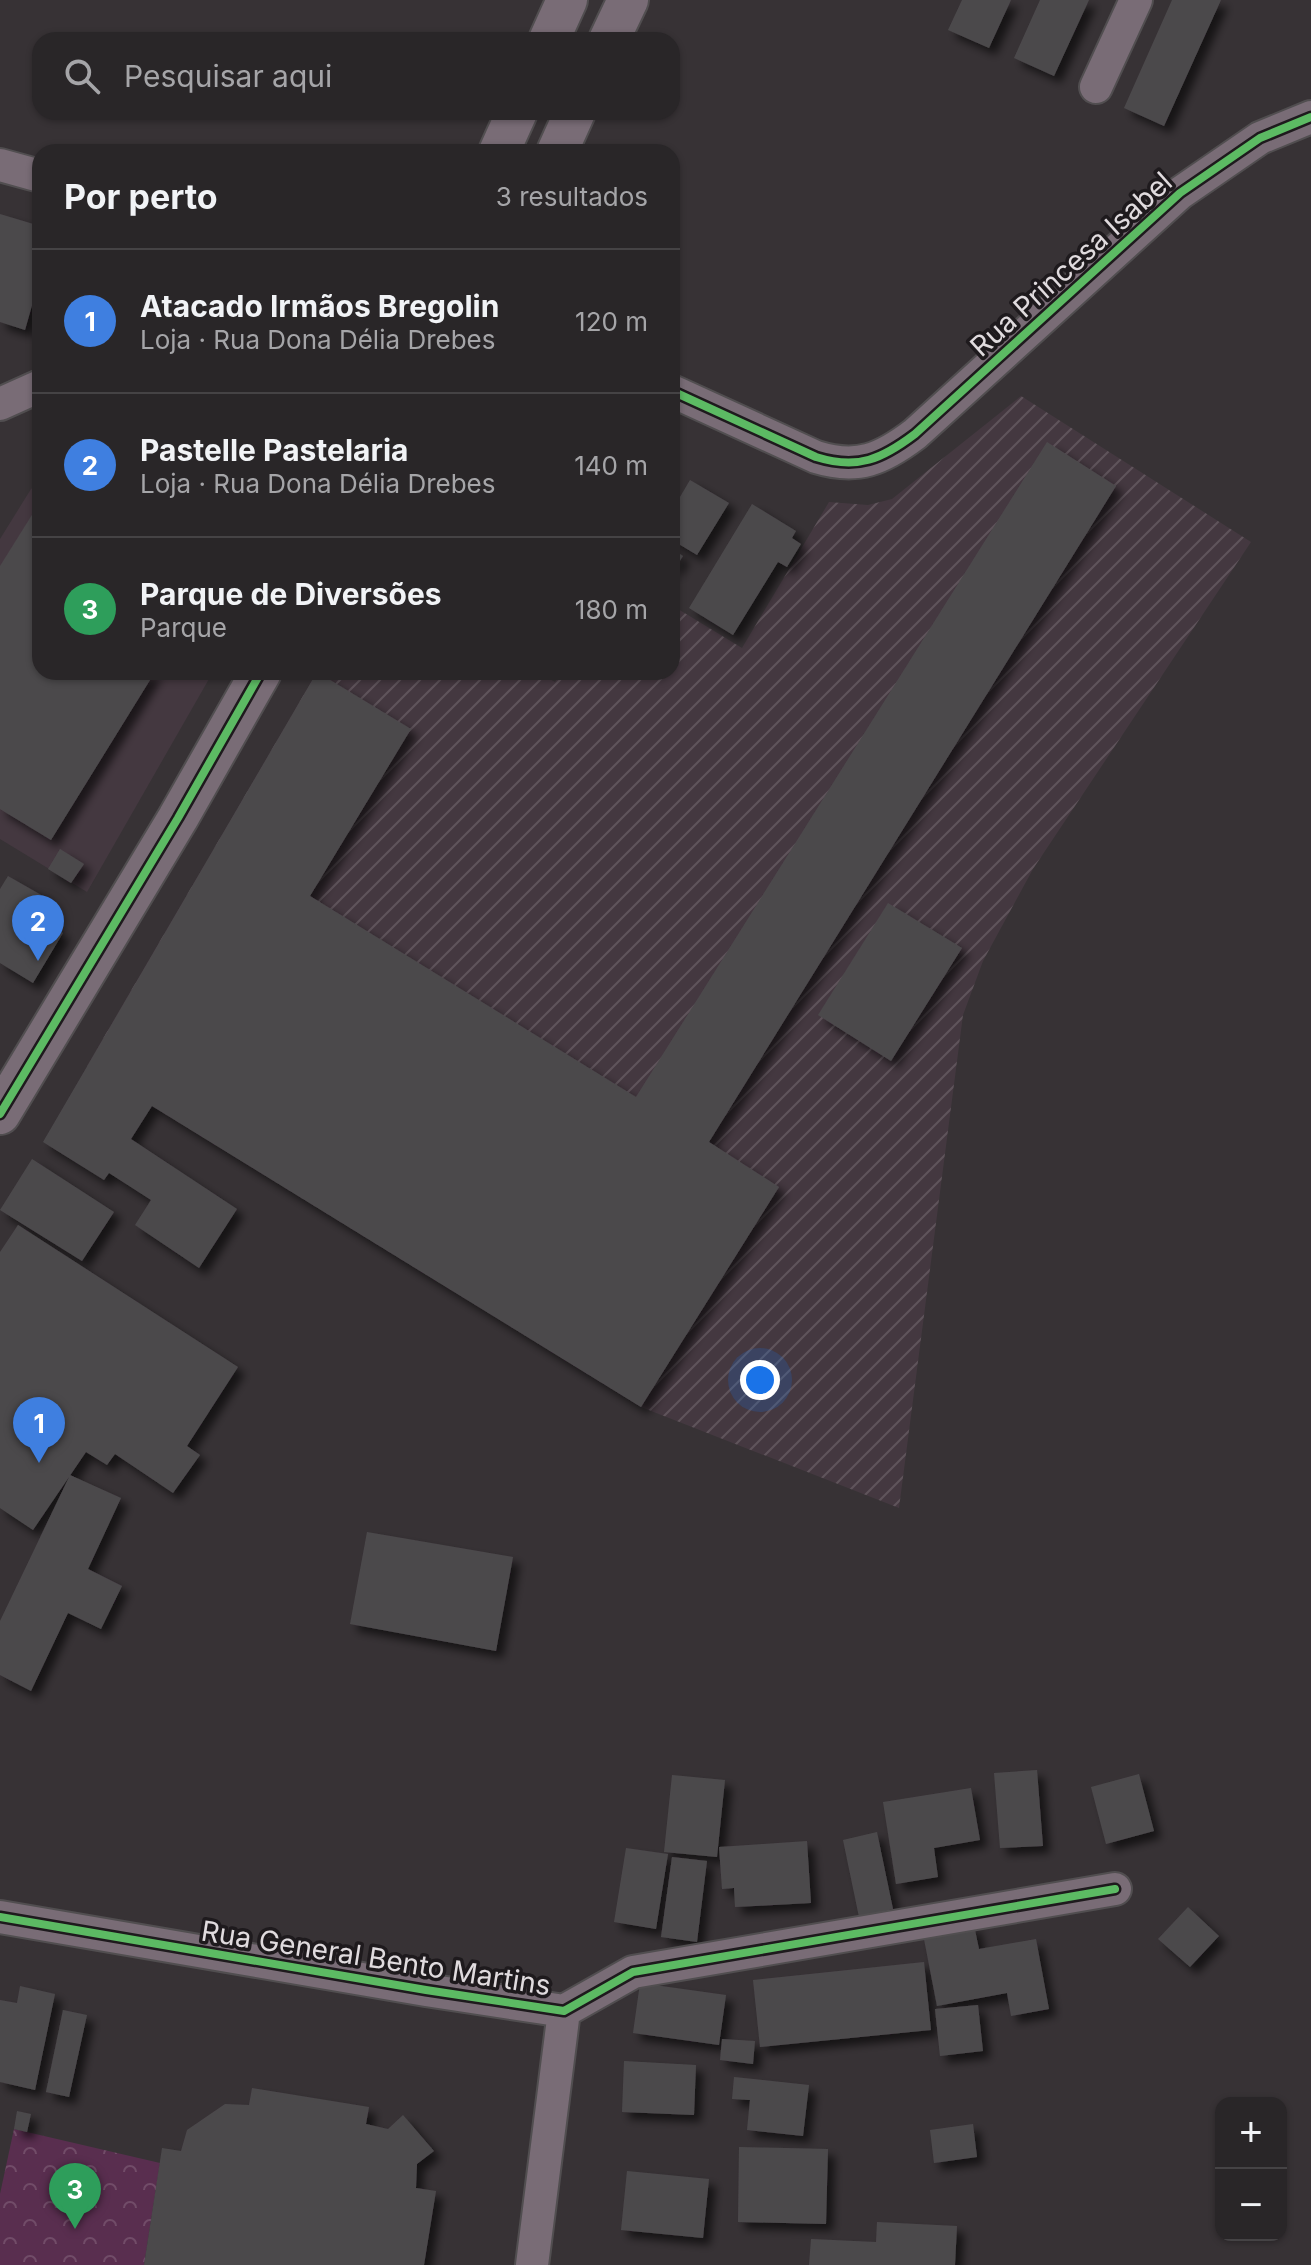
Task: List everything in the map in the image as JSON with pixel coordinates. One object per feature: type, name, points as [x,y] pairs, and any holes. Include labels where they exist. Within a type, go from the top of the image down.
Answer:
[{"type":"street","points":[[553,32],[567,0]]},
{"type":"street","points":[[613,32],[628,0]]},
{"type":"street","points":[[1096,87],[1136,0]]},
{"type":"street","name":"Rua Princesa Isabel","points":[[680,395],[835,463],[872,460],[891,452],[915,434],[1180,193],[1260,138],[1311,117]]},
{"type":"street","points":[[503,144],[513,120]]},
{"type":"street","points":[[561,144],[571,120]]},
{"type":"street","points":[[0,165],[32,174]]},
{"type":"street","points":[[0,404],[32,390]]},
{"type":"street","points":[[0,1114],[178,818],[256,680]]},
{"type":"street","name":"Rua General Bento Martins","points":[[0,1917],[564,2011],[633,1972],[1115,1889]]},
{"type":"street","points":[[532,2265],[564,2011]]},
{"type":"shaded area","points":[[1021,396],[1251,542],[1033,869],[983,961],[963,1015],[899,1508],[641,1407],[87,1066],[312,680],[680,680],[680,610],[742,648],[829,502],[868,505],[892,499]]},
{"type":"shaded area","points":[[31,489],[32,680],[208,680],[87,892],[0,839],[0,539]]},
{"type":"green space","points":[[14,2129],[160,2163],[144,2265],[0,2265],[0,2194]]},
{"type":"building","points":[[962,0],[1011,0],[989,48],[948,30]]},
{"type":"building","points":[[1040,0],[1089,0],[1054,76],[1014,58]]},
{"type":"building","points":[[1172,0],[1221,0],[1164,126],[1124,108]]},
{"type":"building","points":[[0,214],[32,224],[32,306],[25,330],[0,322]]},
{"type":"building","points":[[1047,442],[1116,486],[709,1142],[779,1187],[641,1407],[152,1106],[131,1139],[237,1209],[199,1268],[135,1225],[151,1200],[109,1173],[104,1180],[43,1142],[312,680],[330,680],[411,729],[310,896],[636,1097]]},
{"type":"building","points":[[690,480],[729,503],[697,555],[680,545],[680,497]]},
{"type":"building","points":[[752,504],[796,531],[792,538],[801,544],[787,567],[778,562],[733,635],[689,608]]},
{"type":"building","points":[[32,515],[32,680],[150,680],[51,840],[0,809],[0,566]]},
{"type":"building","points":[[60,849],[84,864],[71,883],[48,869]]},
{"type":"building","points":[[8,876],[43,896],[32,914],[63,933],[33,983],[0,963],[0,889]]},
{"type":"building","points":[[888,903],[962,948],[891,1061],[818,1015]]},
{"type":"building","points":[[32,1159],[114,1212],[82,1261],[0,1210]]},
{"type":"building","points":[[18,1225],[238,1367],[187,1446],[200,1455],[173,1493],[115,1454],[107,1465],[86,1452],[33,1530],[0,1508],[0,1252]]},
{"type":"building","points":[[70,1475],[121,1498],[88,1569],[122,1586],[101,1629],[68,1613],[31,1691],[0,1675],[0,1621]]},
{"type":"building","points":[[367,1532],[513,1557],[496,1651],[350,1624]]},
{"type":"building","points":[[1037,1770],[1043,1846],[1000,1848],[994,1773]]},
{"type":"building","points":[[1139,1774],[1154,1831],[1106,1844],[1091,1787]]},
{"type":"building","points":[[672,1775],[725,1780],[717,1857],[664,1852]]},
{"type":"building","points":[[971,1788],[980,1840],[934,1848],[938,1877],[896,1884],[883,1802]]},
{"type":"building","points":[[877,1832],[893,1909],[859,1917],[843,1840]]},
{"type":"building","points":[[807,1841],[811,1903],[735,1907],[734,1888],[722,1889],[719,1847]]},
{"type":"building","points":[[626,1848],[668,1854],[656,1929],[614,1922]]},
{"type":"building","points":[[672,1857],[707,1861],[697,1942],[661,1937]]},
{"type":"building","points":[[1188,1907],[1219,1936],[1190,1967],[1158,1939]]},
{"type":"building","points":[[974,1925],[979,1949],[1036,1939],[1049,2009],[1011,2016],[1007,1993],[937,2006],[923,1934]]},
{"type":"building","points":[[924,1962],[931,2030],[760,2047],[753,1980]]},
{"type":"building","points":[[640,1983],[726,1995],[719,2045],[633,2033]]},
{"type":"building","points":[[20,1986],[55,1994],[35,2090],[0,2082],[0,2000],[17,2003]]},
{"type":"building","points":[[978,2005],[983,2051],[940,2056],[935,2009]]},
{"type":"building","points":[[63,2010],[87,2015],[69,2097],[46,2092]]},
{"type":"building","points":[[722,2039],[755,2041],[753,2064],[720,2060]]},
{"type":"building","points":[[624,2061],[696,2065],[694,2115],[622,2112]]},
{"type":"building","points":[[734,2077],[809,2085],[803,2136],[747,2130],[750,2100],[732,2099]]},
{"type":"building","points":[[252,2088],[369,2107],[366,2124],[388,2129],[403,2115],[434,2151],[417,2164],[416,2188],[436,2191],[424,2265],[144,2265],[162,2148],[181,2151],[187,2130],[225,2104],[249,2105]]},
{"type":"building","points":[[17,2111],[31,2114],[27,2132],[14,2129]]},
{"type":"building","points":[[973,2124],[977,2157],[934,2163],[930,2130]]},
{"type":"building","points":[[739,2147],[828,2149],[826,2224],[738,2222]]},
{"type":"building","points":[[627,2171],[709,2179],[703,2238],[621,2230]]},
{"type":"building","points":[[877,2222],[957,2226],[955,2265],[809,2265],[811,2239],[876,2242]]},
{"type":"cycle path","points":[[680,395],[816,457],[857,462],[880,456],[915,434],[1180,193],[1260,138],[1311,117]]},
{"type":"cycle path","points":[[0,1114],[178,818],[256,680]]},
{"type":"cycle path","points":[[0,1917],[564,2011],[633,1972],[1115,1889]]},
{"type":"place","name":"Pastelle Pastelaria","points":[[38,961]]},
{"type":"place","name":"Atacado Irmãos Bregolin","points":[[39,1463]]},
{"type":"place","name":"Parque de Diversões","points":[[75,2229]]}]
